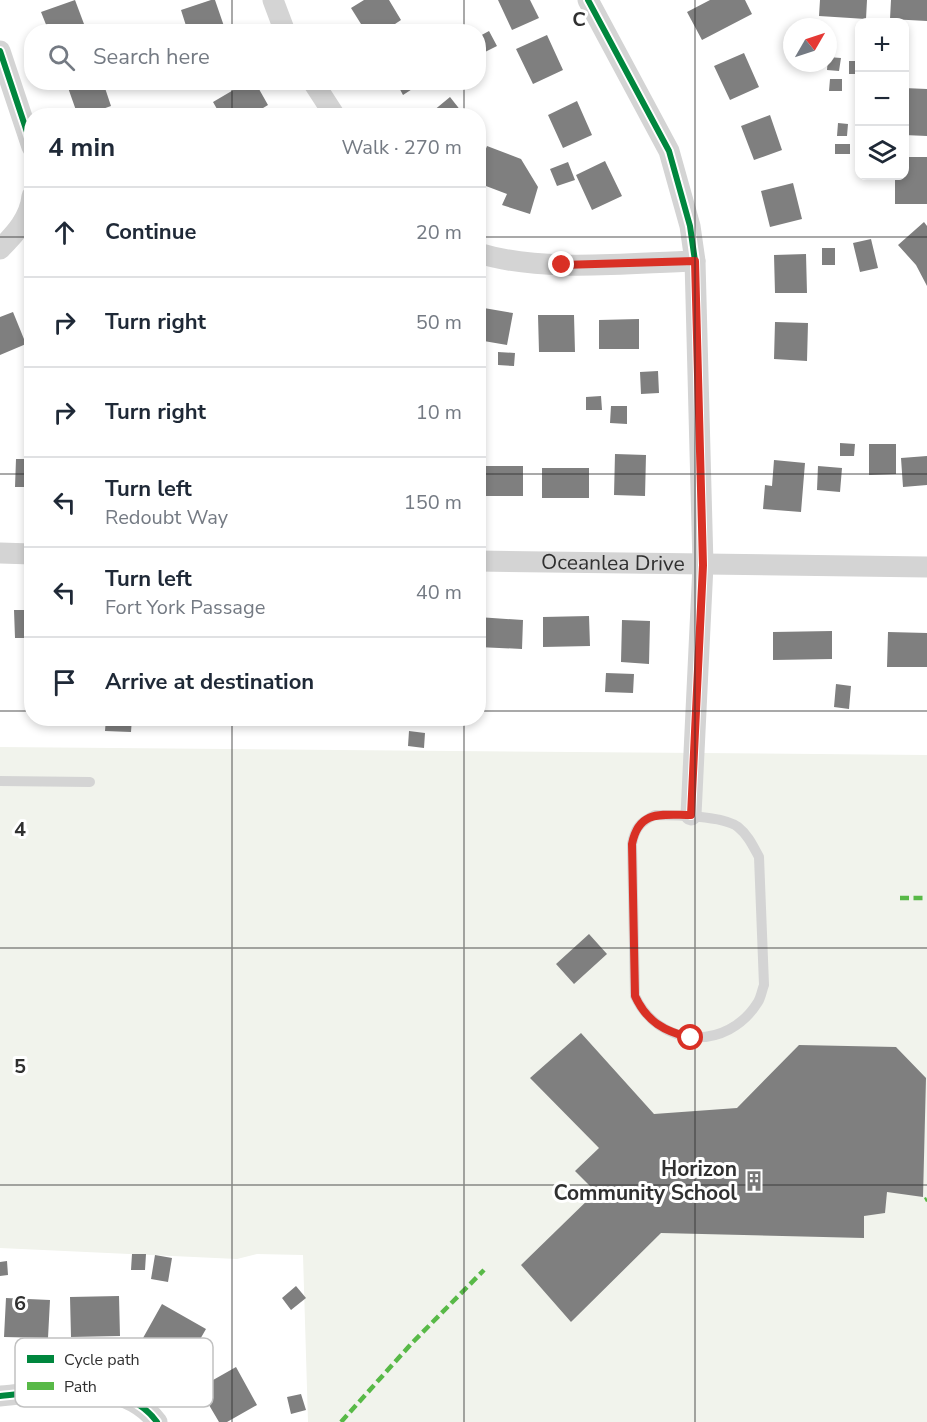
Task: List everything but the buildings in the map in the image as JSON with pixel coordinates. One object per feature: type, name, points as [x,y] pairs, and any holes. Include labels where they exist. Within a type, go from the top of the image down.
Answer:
[{"type":"street","points":[[273,0],[282,24]]},
{"type":"street","points":[[588,0],[669,151],[690,226],[695,261],[703,565],[691,815]]},
{"type":"street","points":[[0,51],[24,123]]},
{"type":"street","points":[[318,90],[330,108]]},
{"type":"street","points":[[0,249],[24,220]]},
{"type":"street","points":[[486,255],[562,265],[695,261]]},
{"type":"street","points":[[0,553],[24,554]]},
{"type":"street","name":"Oceanlea Drive","points":[[486,561],[927,567]]},
{"type":"street","points":[[0,1396],[15,1395]]},
{"type":"street","points":[[141,1407],[157,1422]]},
{"type":"lane","points":[[0,781],[90,782]]},
{"type":"lane","points":[[655,815],[691,815],[736,825],[750,839],[759,857],[764,985],[758,1002],[735,1026],[714,1036],[691,1038],[673,1033],[655,1023],[641,1010],[635,996],[632,844],[635,831],[641,822],[655,815]]},
{"type":"shaded area","points":[[0,747],[927,755],[927,1422],[308,1422],[303,1255],[257,1254],[237,1259],[0,1248]]},
{"type":"marked path","points":[[900,898],[927,898]]},
{"type":"marked path","points":[[341,1422],[412,1343],[484,1270]]},
{"type":"cycle path","points":[[588,0],[669,151],[690,226],[695,261],[703,565],[691,815]]},
{"type":"cycle path","points":[[0,51],[24,123]]},
{"type":"cycle path","points":[[0,1396],[15,1395]]},
{"type":"cycle path","points":[[142,1407],[157,1422]]},
{"type":"place","name":"Horizon Community School","points":[[754,1181]]},
{"type":"route","points":[[562,265],[695,261],[703,565],[691,815],[655,815],[641,822],[635,831],[632,844],[635,996],[641,1010],[655,1023],[673,1033],[691,1038]]}]
